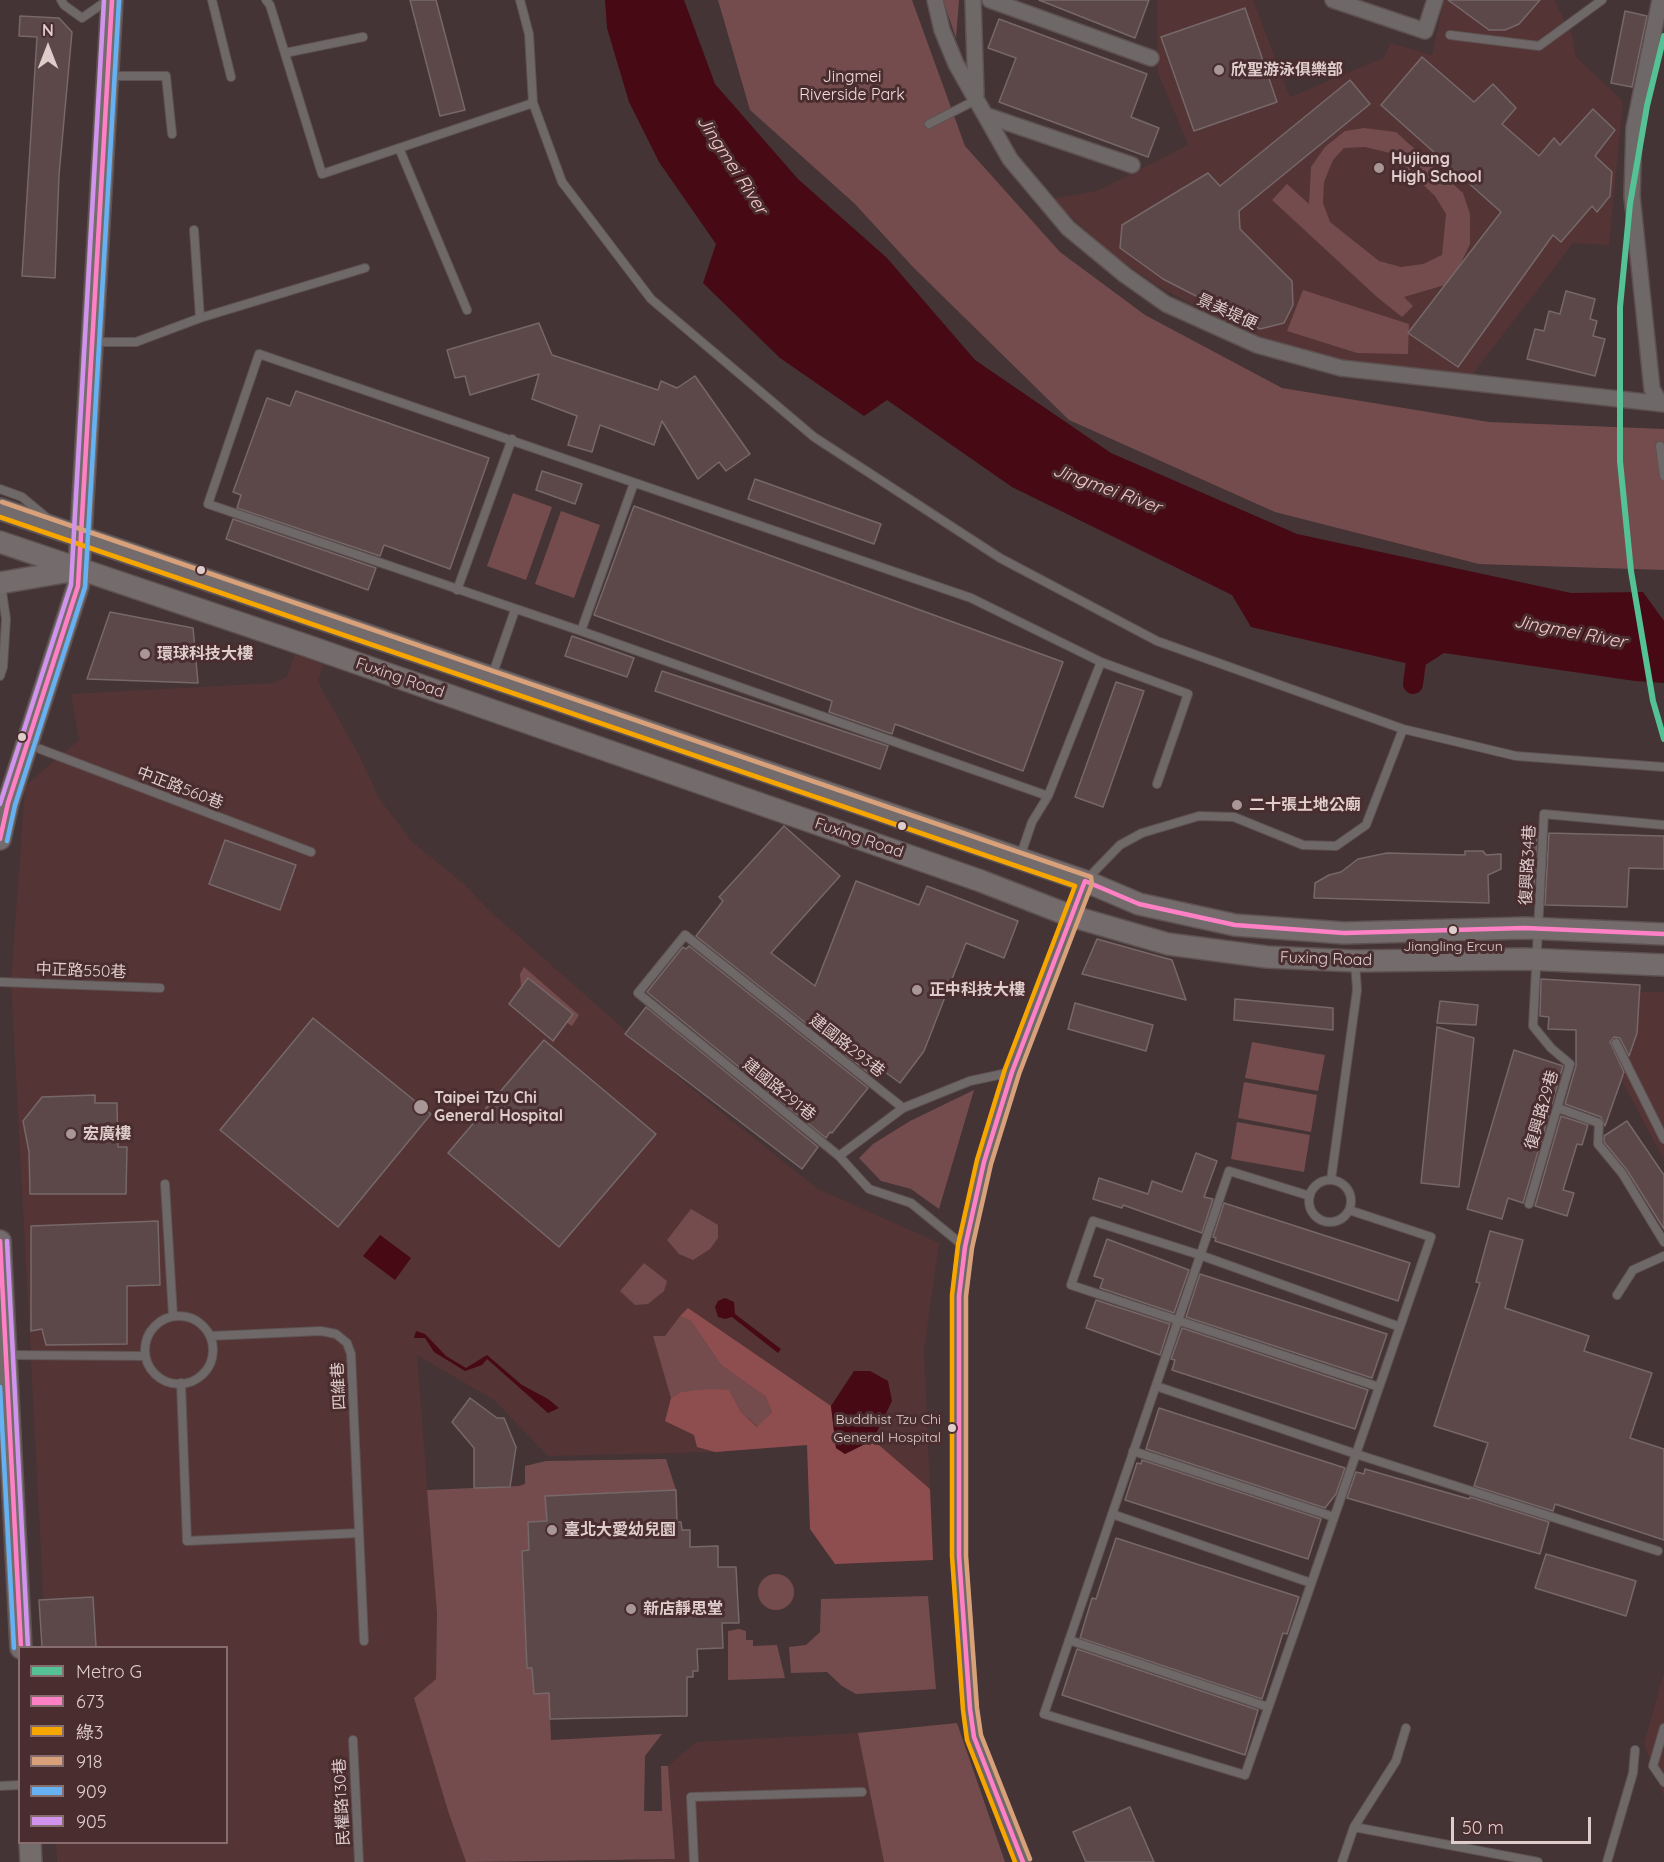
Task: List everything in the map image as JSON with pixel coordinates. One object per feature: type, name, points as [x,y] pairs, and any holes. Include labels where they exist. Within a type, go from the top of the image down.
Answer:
[{"type":"main road","points":[[0,839],[8,803],[78,586],[112,0]]},
{"type":"main road","name":"Fuxing Road","points":[[0,508],[1085,881],[1139,904],[1235,925],[1344,933],[1538,928],[1664,934]]},
{"type":"main road","name":"Fuxing Road","points":[[0,542],[328,652],[981,881],[1071,916],[1168,944],[1267,957],[1355,961],[1536,960],[1664,964]]},
{"type":"main road","points":[[0,583],[79,569]]},
{"type":"main road","points":[[0,1241],[6,1354],[6,1469],[21,1646]]},
{"type":"main road","points":[[30,1844],[31,1862]]},
{"type":"street","name":"景美堤便","points":[[935,0],[942,30],[956,64],[1010,159],[1068,228],[1125,275],[1167,304],[1204,323],[1257,345],[1341,368],[1662,403]]},
{"type":"street","points":[[974,0],[976,100]]},
{"type":"street","points":[[990,0],[1151,58]]},
{"type":"street","points":[[1334,0],[1425,31],[1433,1]]},
{"type":"street","points":[[1660,0],[1634,128],[1632,196],[1652,389],[1662,403]]},
{"type":"street","points":[[985,115],[1132,165]]},
{"type":"street","points":[[1023,1862],[974,1737],[970,1709],[959,1532],[957,1331],[965,1247],[984,1161],[1012,1072],[1085,881]]},
{"type":"lane","points":[[61,0],[64,5],[82,18],[108,0]]},
{"type":"lane","points":[[212,0],[231,77]]},
{"type":"lane","points":[[266,0],[270,5],[322,174],[533,103]]},
{"type":"lane","points":[[520,0],[529,34],[533,103],[562,182],[651,299],[814,437],[1000,558],[1157,641],[1403,729],[1516,756],[1664,767]]},
{"type":"lane","points":[[1450,35],[1539,46],[1602,0]]},
{"type":"lane","points":[[285,53],[363,37]]},
{"type":"lane","points":[[108,76],[166,76],[172,134]]},
{"type":"lane","points":[[929,124],[976,100]]},
{"type":"lane","points":[[399,148],[466,310]]},
{"type":"lane","points":[[194,230],[200,318]]},
{"type":"lane","points":[[93,342],[136,342],[200,318],[365,268]]},
{"type":"lane","points":[[1048,796],[581,631],[208,504],[260,354],[971,598],[1101,662],[1188,694],[1157,784]]},
{"type":"lane","points":[[457,590],[512,439]]},
{"type":"lane","points":[[1660,446],[1664,476]]},
{"type":"lane","points":[[581,631],[634,483]]},
{"type":"lane","points":[[0,489],[22,497],[61,529]]},
{"type":"lane","points":[[0,583],[6,619],[3,667],[0,676]]},
{"type":"lane","points":[[491,677],[515,610]]},
{"type":"lane","points":[[1019,859],[1032,822],[1048,796],[1101,662]]},
{"type":"lane","points":[[1085,881],[1127,841],[1142,833],[1199,816],[1234,817],[1303,845],[1336,846],[1366,825],[1403,729]]},
{"type":"lane","name":"中正路560巷","points":[[40,749],[311,852]]},
{"type":"lane","name":"復興路34巷","points":[[1538,928],[1544,814],[1664,825]]},
{"type":"lane","name":"復興路29巷","points":[[1529,1204],[1570,1064],[1551,1048],[1533,1026],[1538,928]]},
{"type":"lane","name":"建國路293巷","points":[[685,935],[903,1107]]},
{"type":"lane","name":"建國路291巷","points":[[685,935],[638,993],[839,1156],[869,1189],[911,1203],[965,1247]]},
{"type":"lane","points":[[1331,1180],[1357,990],[1355,961]]},
{"type":"lane","name":"中正路550巷","points":[[0,982],[160,988]]},
{"type":"lane","points":[[1616,1043],[1664,1139]]},
{"type":"lane","points":[[839,1156],[903,1107],[970,1081],[1012,1072]]},
{"type":"lane","points":[[1558,1108],[1599,1123],[1598,1144],[1622,1173],[1664,1242]]},
{"type":"lane","points":[[1310,1196],[1229,1171],[1044,1714],[1245,1775],[1431,1237],[1349,1210]]},
{"type":"lane","points":[[1331,1180],[1344,1185],[1348,1190],[1351,1203],[1349,1210],[1334,1222],[1320,1220],[1311,1209],[1310,1196],[1317,1185],[1331,1180]]},
{"type":"lane","points":[[165,1184],[173,1316]]},
{"type":"lane","points":[[1379,1387],[1071,1285],[1093,1221],[1200,1255],[1400,1327]]},
{"type":"lane","points":[[1617,1295],[1633,1269],[1664,1256]]},
{"type":"lane","points":[[173,1316],[195,1319],[210,1336],[212,1357],[208,1367],[192,1381],[181,1383],[162,1379],[149,1365],[145,1345],[154,1326],[173,1316]]},
{"type":"lane","name":"四維巷","points":[[210,1336],[321,1331],[336,1334],[347,1343],[351,1354],[364,1641]]},
{"type":"lane","points":[[6,1354],[146,1356]]},
{"type":"lane","points":[[181,1383],[187,1541],[359,1533]]},
{"type":"lane","points":[[1156,1386],[1356,1454],[1658,1551]]},
{"type":"lane","points":[[1133,1451],[1334,1517]]},
{"type":"lane","points":[[1112,1514],[1311,1583]]},
{"type":"lane","points":[[1069,1640],[1268,1707]]},
{"type":"lane","points":[[1342,1862],[1354,1827],[1396,1761],[1406,1728]]},
{"type":"lane","points":[[1663,1777],[1653,1766],[1664,1728]]},
{"type":"lane","name":"民權路130巷","points":[[352,1740],[359,1862]]},
{"type":"lane","points":[[1607,1862],[1633,1773],[1635,1750]]},
{"type":"lane","points":[[0,1786],[18,1785]]},
{"type":"lane","points":[[694,1862],[691,1797],[862,1792]]},
{"type":"lane","points":[[1354,1827],[1506,1858],[1538,1862]]},
{"type":"shaded area","name":"Hujiang High School","points":[[1157,0],[1253,0],[1290,97],[1383,58],[1391,43],[1432,55],[1444,0],[1554,0],[1572,35],[1576,57],[1623,101],[1609,245],[1573,243],[1467,382],[1358,366],[1242,331],[1158,286],[1110,253],[1052,199],[1097,191],[1188,145],[1158,73]]},
{"type":"shaded area","points":[[295,654],[323,664],[318,682],[360,757],[379,798],[411,841],[464,884],[491,912],[691,1088],[818,1189],[939,1243],[924,1350],[933,1560],[835,1564],[810,1529],[807,1445],[715,1452],[548,1456],[494,1400],[417,1355],[437,1613],[436,1679],[415,1699],[449,1814],[466,1862],[57,1862],[56,1844],[228,1844],[228,1646],[46,1646],[11,982],[25,786],[79,740],[71,694],[274,683],[287,676]]},
{"type":"shaded area","points":[[1637,992],[1664,992],[1664,1160],[1603,1045]]},
{"type":"shaded area","points":[[688,1308],[831,1406],[836,1448],[845,1454],[873,1440],[930,1489],[933,1560],[835,1564],[810,1529],[807,1445],[715,1452],[697,1447],[694,1435],[665,1421],[671,1398],[681,1392],[711,1389],[729,1390],[741,1412],[757,1427],[772,1412],[765,1396],[721,1365],[691,1321],[680,1316]]},
{"type":"shaded area","points":[[1664,1672],[1664,1797],[1644,1744]]},
{"type":"shaded area","points":[[858,1733],[884,1862],[616,1862],[675,1859],[668,1766],[696,1742]]},
{"type":"green space","name":"Jingmei Riverside Park","points":[[718,0],[912,0],[965,146],[1060,252],[1145,315],[1282,388],[1489,422],[1664,429],[1664,570],[1479,564],[1275,512],[1069,420],[914,268],[854,203],[750,110]]},
{"type":"green space","points":[[943,0],[959,0],[956,38]]},
{"type":"green space","points":[[1364,128],[1396,132],[1463,193],[1470,214],[1470,244],[1458,269],[1445,285],[1404,297],[1413,306],[1402,317],[1377,297],[1272,200],[1287,184],[1309,204],[1311,167],[1325,147],[1345,131]],"holes":[[[1365,147],[1390,153],[1435,196],[1446,214],[1442,255],[1423,264],[1401,267],[1379,261],[1330,222],[1323,203],[1324,182],[1333,160],[1344,148]]]},
{"type":"green space","points":[[1303,290],[1409,324],[1408,354],[1357,353],[1287,331]]},
{"type":"green space","points":[[513,493],[552,507],[526,580],[487,566]]},
{"type":"green space","points":[[561,511],[600,525],[574,598],[535,584]]},
{"type":"green space","points":[[524,967],[579,1015],[572,1026],[566,1022],[572,1014],[528,978],[521,987],[520,974]]},
{"type":"green space","points":[[1252,1042],[1325,1055],[1318,1091],[1245,1078]]},
{"type":"green space","points":[[1244,1082],[1317,1095],[1311,1132],[1238,1118]]},
{"type":"green space","points":[[974,1090],[939,1209],[911,1189],[881,1181],[859,1158],[873,1144],[910,1121]]},
{"type":"green space","points":[[1237,1122],[1310,1135],[1304,1172],[1231,1159]]},
{"type":"green space","points":[[691,1209],[718,1225],[718,1238],[710,1249],[693,1260],[679,1254],[667,1240]]},
{"type":"green space","points":[[644,1263],[667,1281],[664,1291],[648,1304],[635,1305],[620,1291]]},
{"type":"green space","points":[[680,1316],[691,1321],[721,1365],[765,1396],[772,1412],[758,1427],[741,1412],[729,1390],[681,1392],[671,1398],[653,1336],[665,1336]]},
{"type":"green space","points":[[666,1459],[676,1490],[546,1496],[547,1521],[528,1522],[529,1550],[522,1551],[527,1668],[532,1668],[534,1694],[549,1693],[551,1740],[662,1734],[645,1756],[644,1811],[662,1811],[661,1766],[668,1766],[675,1859],[466,1862],[414,1698],[436,1679],[437,1613],[427,1490],[519,1486],[525,1484],[525,1466],[546,1461]]},
{"type":"green space","points":[[776,1574],[789,1579],[794,1592],[789,1605],[776,1610],[763,1605],[758,1592],[763,1579]]},
{"type":"green space","points":[[928,1596],[936,1689],[856,1694],[842,1686],[827,1672],[791,1673],[789,1647],[806,1645],[820,1632],[821,1599]]},
{"type":"green space","points":[[739,1629],[746,1631],[746,1640],[753,1640],[753,1646],[777,1645],[785,1678],[728,1680],[728,1631]]},
{"type":"green space","points":[[957,1723],[1005,1862],[884,1862],[858,1733]]},
{"type":"water","name":"Jingmei River","points":[[605,0],[684,0],[715,84],[798,179],[887,258],[975,360],[1111,453],[1297,534],[1571,593],[1643,592],[1664,621],[1664,683],[1635,681],[1444,653],[1422,667],[1251,627],[1232,595],[1012,487],[887,400],[864,416],[780,358],[703,283],[716,244],[659,162],[629,102],[607,28]]},
{"type":"water","points":[[380,1235],[411,1258],[395,1280],[363,1256]]},
{"type":"water","points":[[725,1298],[734,1302],[735,1314],[781,1349],[778,1353],[732,1317],[725,1319],[718,1317],[715,1307],[718,1301]]},
{"type":"water","points":[[416,1331],[425,1334],[446,1356],[466,1368],[487,1355],[522,1385],[548,1399],[559,1408],[548,1413],[487,1359],[482,1365],[465,1371],[434,1352],[425,1338],[414,1338]]},
{"type":"water","points":[[854,1371],[870,1371],[888,1381],[892,1401],[873,1440],[845,1454],[836,1448],[831,1406]]},
{"type":"building","points":[[410,0],[436,0],[465,110],[440,116]]},
{"type":"building","points":[[1039,0],[1149,0],[1135,38]]},
{"type":"building","points":[[1448,0],[1540,0],[1519,24],[1505,30],[1489,30]]},
{"type":"building","name":"欣聖游泳俱樂部","points":[[1245,8],[1277,102],[1194,131],[1161,37]]},
{"type":"building","points":[[1625,11],[1647,16],[1632,87],[1611,83]]},
{"type":"building","points":[[20,16],[59,18],[72,32],[59,175],[55,278],[22,276],[37,37],[19,36]]},
{"type":"building","points":[[999,19],[1147,74],[1131,117],[1159,128],[1148,157],[999,102],[1016,58],[988,48]]},
{"type":"building","points":[[1422,57],[1474,102],[1493,84],[1516,108],[1502,124],[1539,156],[1554,138],[1560,145],[1593,109],[1615,130],[1595,156],[1612,172],[1610,196],[1597,212],[1592,206],[1561,242],[1553,235],[1458,367],[1408,333],[1501,212],[1381,105]]},
{"type":"building","points":[[1350,80],[1370,104],[1239,211],[1240,229],[1292,281],[1293,305],[1284,323],[1260,329],[1163,279],[1120,248],[1122,225],[1208,173],[1220,186]]},
{"type":"building","points":[[1566,291],[1595,299],[1590,319],[1597,321],[1593,336],[1605,339],[1595,376],[1527,359],[1535,329],[1544,331],[1549,311],[1560,314]]},
{"type":"building","points":[[539,323],[552,355],[658,390],[661,381],[677,388],[695,376],[750,454],[726,471],[719,462],[698,479],[662,421],[654,445],[600,425],[592,452],[568,445],[577,416],[532,399],[539,374],[470,395],[465,376],[455,378],[447,350]]},
{"type":"building","points":[[296,391],[489,458],[450,569],[384,545],[380,556],[237,508],[241,495],[233,492],[267,398],[290,406]]},
{"type":"building","points":[[542,471],[582,484],[575,504],[536,490]]},
{"type":"building","points":[[755,479],[881,524],[874,544],[748,499]]},
{"type":"building","points":[[634,506],[1063,662],[1023,771],[895,724],[892,734],[829,712],[832,701],[594,615]]},
{"type":"building","points":[[233,519],[376,568],[368,590],[226,539]]},
{"type":"building","name":"環球科技大樓","points":[[110,612],[193,628],[198,683],[87,679]]},
{"type":"building","points":[[572,636],[634,658],[627,677],[565,656]]},
{"type":"building","points":[[662,671],[888,746],[880,769],[655,691]]},
{"type":"building","points":[[1116,682],[1144,691],[1103,807],[1075,797]]},
{"type":"building","points":[[784,826],[840,876],[771,953],[815,986],[856,881],[919,905],[927,886],[1018,921],[1004,958],[966,943],[924,1051],[900,1083],[881,1069],[875,1078],[696,936],[723,901],[719,897]]},
{"type":"building","points":[[1534,833],[1537,833],[1532,904]]},
{"type":"building","points":[[1549,833],[1664,836],[1664,869],[1629,868],[1627,907],[1545,905]]},
{"type":"building","points":[[225,840],[296,865],[280,910],[209,884]]},
{"type":"building","points":[[1465,851],[1483,851],[1486,855],[1501,854],[1501,869],[1488,875],[1489,903],[1314,898],[1315,883],[1329,875],[1341,872],[1358,859],[1387,853],[1465,855]]},
{"type":"building","points":[[1097,939],[1172,960],[1186,1000],[1082,974]]},
{"type":"building","points":[[689,946],[868,1088],[826,1138],[647,992],[683,947],[686,949]]},
{"type":"building","points":[[528,978],[573,1014],[553,1041],[509,1004]]},
{"type":"building","points":[[1541,979],[1640,985],[1637,1033],[1629,1056],[1620,1038],[1614,1037],[1610,1042],[1624,1072],[1605,1126],[1601,1117],[1565,1104],[1576,1066],[1576,1030],[1548,1029],[1549,1017],[1540,1016]]},
{"type":"building","points":[[1235,999],[1333,1008],[1333,1030],[1234,1020]]},
{"type":"building","points":[[1440,1001],[1478,1005],[1476,1025],[1437,1023]]},
{"type":"building","points":[[1075,1003],[1153,1025],[1146,1051],[1068,1029]]},
{"type":"building","points":[[646,1007],[818,1147],[802,1169],[625,1034]]},
{"type":"building","points":[[313,1018],[431,1114],[338,1227],[220,1130]]},
{"type":"building","points":[[1437,1027],[1474,1038],[1459,1187],[1421,1183]]},
{"type":"building","points":[[544,1040],[656,1134],[559,1247],[448,1153]]},
{"type":"building","points":[[1514,1050],[1563,1066],[1523,1203],[1508,1198],[1502,1219],[1467,1209]]},
{"type":"building","name":"宏廣樓","points":[[95,1095],[95,1103],[117,1103],[118,1147],[127,1147],[126,1194],[30,1194],[29,1152],[23,1121],[42,1097]]},
{"type":"building","points":[[1561,1116],[1588,1125],[1582,1145],[1577,1144],[1563,1190],[1574,1193],[1567,1216],[1535,1206]]},
{"type":"building","points":[[1627,1121],[1664,1175],[1664,1229],[1627,1170],[1604,1142],[1604,1136]]},
{"type":"building","points":[[1196,1153],[1217,1161],[1204,1197],[1213,1199],[1202,1233],[1123,1205],[1122,1208],[1093,1199],[1099,1178],[1148,1194],[1152,1181],[1182,1192]]},
{"type":"building","points":[[1224,1203],[1410,1263],[1398,1301],[1215,1241],[1216,1238],[1213,1237]]},
{"type":"building","points":[[158,1221],[160,1285],[127,1286],[127,1344],[46,1345],[42,1329],[31,1331],[31,1226]]},
{"type":"building","points":[[1490,1231],[1523,1240],[1505,1308],[1589,1336],[1584,1351],[1652,1373],[1630,1438],[1664,1449],[1664,1540],[1555,1504],[1553,1511],[1474,1486],[1488,1443],[1434,1426],[1480,1283],[1476,1282]]},
{"type":"building","points":[[1107,1239],[1189,1270],[1174,1313],[1100,1288],[1103,1279],[1094,1276]]},
{"type":"building","points":[[1200,1274],[1387,1334],[1372,1378],[1186,1317]]},
{"type":"building","points":[[1096,1300],[1170,1324],[1160,1355],[1086,1328]]},
{"type":"building","points":[[1182,1328],[1368,1390],[1355,1429],[1172,1370],[1175,1360],[1171,1359]]},
{"type":"building","points":[[470,1398],[497,1418],[504,1418],[516,1447],[510,1487],[474,1488],[474,1448],[452,1422]]},
{"type":"building","points":[[1159,1408],[1345,1468],[1336,1494],[1325,1508],[1146,1449]]},
{"type":"building","points":[[1142,1460],[1321,1519],[1308,1559],[1125,1500],[1137,1463],[1141,1464]]},
{"type":"building","points":[[1365,1469],[1469,1499],[1470,1497],[1549,1522],[1540,1554],[1347,1498],[1356,1472],[1364,1474]]},
{"type":"building","name":"新店靜思堂","points":[[676,1490],[677,1522],[681,1522],[682,1530],[690,1530],[690,1547],[718,1546],[718,1567],[736,1567],[739,1623],[722,1623],[723,1648],[697,1649],[698,1671],[693,1671],[693,1677],[687,1677],[687,1716],[550,1719],[549,1693],[534,1694],[532,1668],[527,1668],[522,1551],[529,1550],[528,1522],[547,1521],[545,1496]]},
{"type":"building","points":[[1116,1538],[1299,1597],[1287,1634],[1283,1633],[1262,1699],[1080,1638],[1092,1598],[1096,1599]]},
{"type":"building","points":[[1546,1554],[1636,1581],[1626,1616],[1535,1588]]},
{"type":"building","points":[[93,1597],[96,1646],[42,1646],[39,1600]]},
{"type":"building","points":[[1077,1649],[1258,1710],[1245,1755],[1062,1695]]},
{"type":"building","points":[[1130,1807],[1154,1862],[1086,1862],[1073,1832]]},
{"type":"waterway","points":[[1413,684],[1419,639]]},
{"type":"metro line","name":"G","points":[[1664,36],[1647,106],[1630,204],[1620,307],[1620,461],[1631,571],[1653,701],[1664,739]]},
{"type":"transit line","name":"905","points":[[0,804],[71,585],[104,0]]},
{"type":"transit line","name":"673","points":[[0,839],[8,803],[78,586],[112,0]]},
{"type":"transit line","name":"909","points":[[7,841],[15,805],[85,587],[119,0]]},
{"type":"transit line","name":"918","points":[[2,502],[1091,877],[1092,884],[1019,1074],[991,1164],[972,1248],[966,1296],[966,1556],[977,1708],[981,1735],[1030,1859]]},
{"type":"transit line","name":"綠3","points":[[0,517],[1075,886],[1005,1069],[977,1160],[958,1245],[952,1295],[952,1556],[963,1710],[967,1740],[1015,1862]]},
{"type":"transit line","name":"673","points":[[1023,1862],[974,1737],[970,1709],[959,1556],[959,1296],[965,1247],[984,1162],[1012,1072],[1085,881],[1139,904],[1235,925],[1344,933],[1525,928],[1664,934]]},
{"type":"transit line","name":"673","points":[[0,1241],[21,1646]]},
{"type":"transit line","name":"905","points":[[7,1241],[28,1646]]},
{"type":"transit line","name":"909","points":[[0,1387],[14,1648]]},
{"type":"place","name":"欣聖游泳俱樂部","points":[[1219,70]]},
{"type":"place","name":"Hujiang High School","points":[[1379,168]]},
{"type":"place","name":"環球科技大樓","points":[[145,654]]},
{"type":"place","name":"二十張土地公廟","points":[[1237,805]]},
{"type":"place","name":"Jiangling Ercun","points":[[1453,930]]},
{"type":"place","name":"正中科技大樓","points":[[917,990]]},
{"type":"place","name":"Taipei Tzu Chi General Hospital","points":[[421,1107]]},
{"type":"place","name":"宏廣樓","points":[[71,1134]]},
{"type":"place","name":"Buddhist Tzu Chi General Hospital","points":[[952,1428]]},
{"type":"place","name":"臺北大愛幼兒園","points":[[552,1530]]},
{"type":"place","name":"新店靜思堂","points":[[631,1609]]}]
